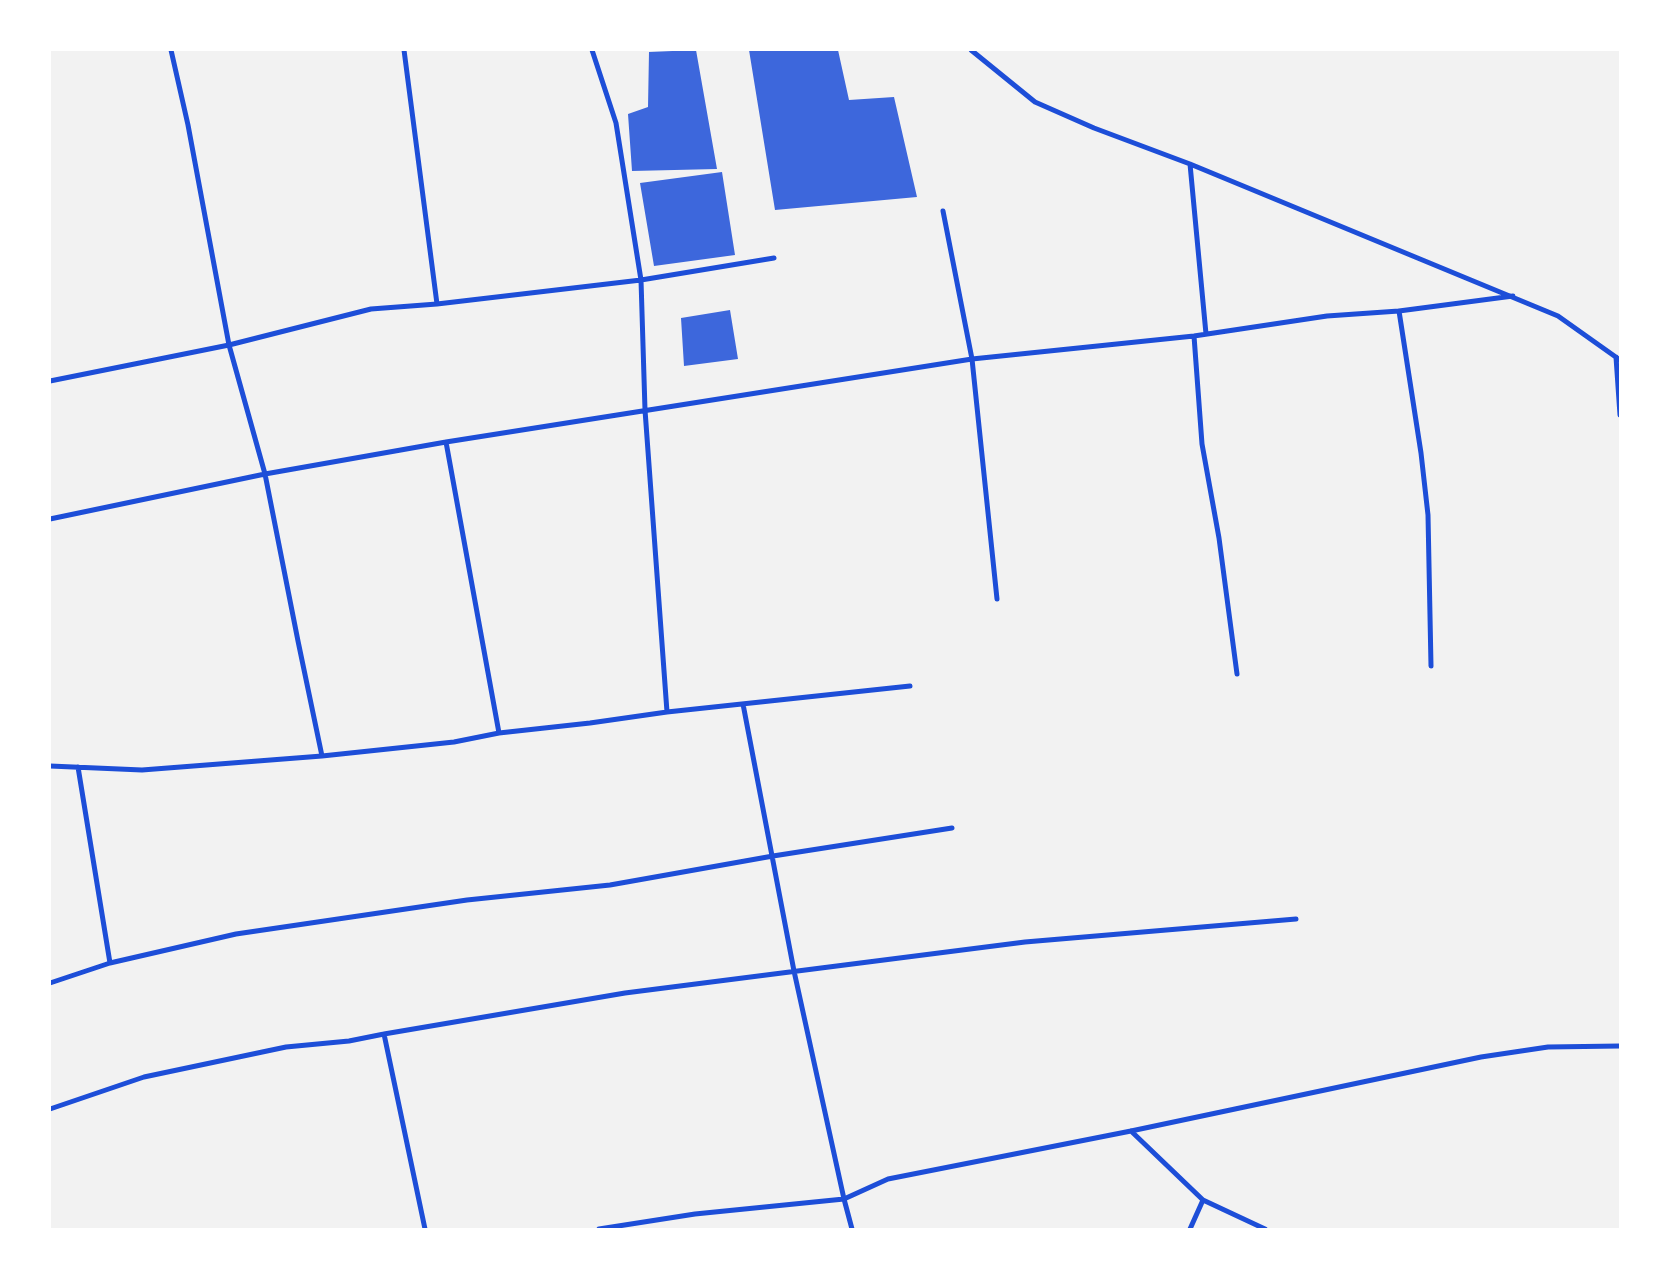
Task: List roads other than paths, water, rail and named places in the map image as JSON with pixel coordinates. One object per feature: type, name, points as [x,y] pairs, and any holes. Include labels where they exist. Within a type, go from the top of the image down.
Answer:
[{"type":"street","points":[[171,50],[188,125],[229,345],[265,474],[322,756]]},
{"type":"street","points":[[404,50],[438,304]]},
{"type":"street","points":[[592,50],[616,123],[641,280],[645,410],[666,712]]},
{"type":"street","points":[[971,50],[1035,102],[1094,128],[1190,164],[1558,316],[1618,359],[1620,415]]},
{"type":"street","points":[[1190,164],[1206,334]]},
{"type":"street","points":[[943,211],[972,359],[997,599]]},
{"type":"street","points":[[50,381],[229,345],[372,308],[438,304],[641,280],[774,258]]},
{"type":"street","points":[[50,519],[265,474],[446,442],[972,359],[1194,336],[1327,316],[1399,311],[1513,296]]},
{"type":"street","points":[[1399,311],[1421,453],[1428,515],[1432,666]]},
{"type":"street","points":[[1194,336],[1202,444],[1220,538],[1237,674]]},
{"type":"street","points":[[446,442],[499,733]]},
{"type":"street","points":[[50,766],[142,770],[322,756],[454,742],[499,733],[666,712],[910,686]]},
{"type":"street","points":[[743,704],[794,971],[852,1229]]},
{"type":"street","points":[[78,767],[110,963]]},
{"type":"street","points":[[50,983],[110,963],[236,934],[467,900],[610,885],[773,856],[952,828]]},
{"type":"street","points":[[50,1109],[144,1077],[286,1047],[349,1041],[625,993],[1025,942],[1296,919]]},
{"type":"street","points":[[384,1034],[425,1229]]},
{"type":"street","points":[[598,1229],[694,1214],[844,1199],[888,1179],[1131,1131],[1481,1056],[1548,1047],[1620,1046]]},
{"type":"street","points":[[1131,1131],[1203,1200],[1265,1229]]},
{"type":"street","points":[[1190,1229],[1203,1200]]}]
